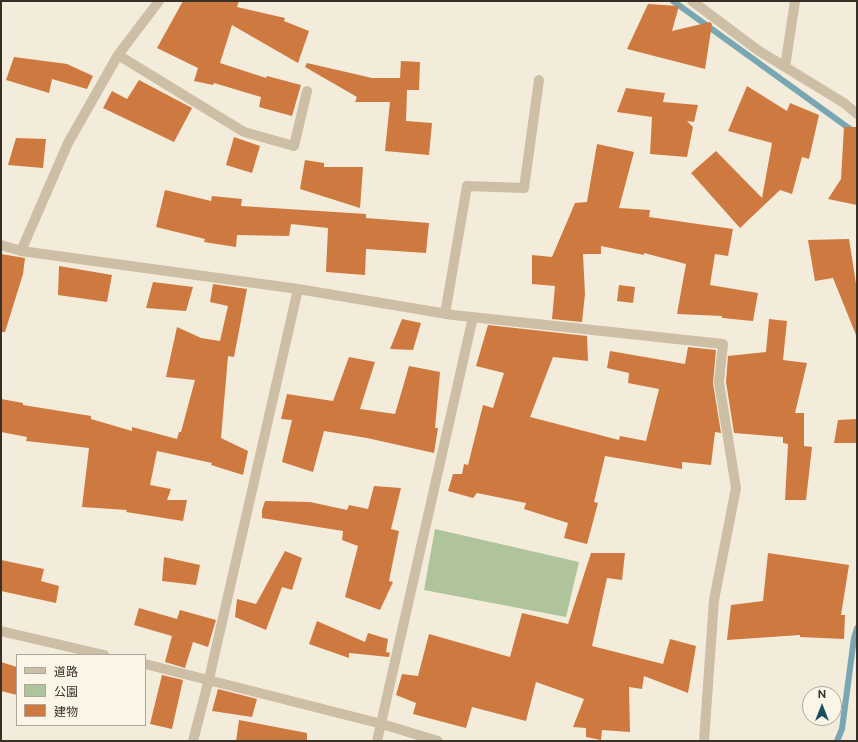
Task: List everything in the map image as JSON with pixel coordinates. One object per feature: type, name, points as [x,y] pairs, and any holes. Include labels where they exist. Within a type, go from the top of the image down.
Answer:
[{"type":"street","points":[[21,251],[68,143],[118,55],[159,1]]},
{"type":"street","points":[[692,1],[760,51],[844,103],[857,114]]},
{"type":"street","points":[[785,66],[795,1]]},
{"type":"street","points":[[118,55],[244,132],[294,146],[307,91]]},
{"type":"street","points":[[445,314],[467,186],[524,188],[539,80]]},
{"type":"street","points":[[1,245],[21,251],[298,289],[445,314],[723,344],[719,382],[736,488],[714,600],[704,741]]},
{"type":"street","points":[[193,741],[209,679],[298,289]]},
{"type":"street","points":[[378,741],[473,317]]},
{"type":"street","points":[[1,631],[100,654]]},
{"type":"street","points":[[146,664],[382,724],[438,741]]},
{"type":"green space","points":[[435,529],[579,562],[566,617],[424,590]]},
{"type":"building","points":[[183,1],[239,1],[237,7],[285,18],[284,21],[309,31],[298,63],[232,25],[220,63],[266,78],[267,76],[301,85],[292,116],[259,107],[261,97],[214,83],[213,85],[194,81],[198,68],[157,48]]},
{"type":"building","points":[[648,4],[679,6],[672,31],[710,22],[712,24],[705,69],[627,49]]},
{"type":"building","points":[[14,57],[67,64],[93,76],[87,89],[52,79],[49,93],[6,80]]},
{"type":"building","points":[[401,61],[420,62],[419,90],[407,90],[406,121],[432,123],[429,155],[385,151],[390,102],[355,102],[357,97],[305,67],[307,63],[372,78],[400,78]]},
{"type":"building","points":[[139,80],[192,108],[174,142],[103,108],[112,91],[127,99]]},
{"type":"building","points":[[747,86],[787,111],[790,103],[819,115],[809,159],[802,157],[792,194],[780,190],[740,228],[691,173],[716,151],[762,198],[772,143],[728,131]]},
{"type":"building","points":[[626,88],[665,93],[663,102],[698,105],[694,122],[687,121],[693,127],[687,157],[650,154],[652,117],[617,112]]},
{"type":"building","points":[[844,127],[857,127],[857,205],[828,199],[841,179]]},
{"type":"building","points":[[234,137],[260,146],[252,173],[226,165]]},
{"type":"building","points":[[16,138],[46,139],[43,168],[8,165]]},
{"type":"building","points":[[597,144],[634,152],[619,208],[650,210],[649,217],[733,229],[728,256],[715,254],[710,285],[758,293],[753,321],[722,318],[722,316],[677,314],[686,264],[644,253],[644,255],[601,246],[601,254],[583,254],[585,294],[582,322],[552,319],[555,286],[532,284],[532,255],[552,257],[575,203],[587,202]]},
{"type":"building","points":[[305,160],[324,163],[324,167],[363,167],[360,208],[300,189]]},
{"type":"building","points":[[165,190],[211,201],[212,196],[242,199],[241,206],[366,214],[366,218],[429,223],[426,253],[366,249],[365,275],[326,272],[328,228],[291,224],[289,236],[237,235],[236,247],[204,242],[205,239],[156,227]]},
{"type":"building","points":[[849,239],[857,290],[856,335],[833,278],[815,281],[808,240]]},
{"type":"building","points":[[1,254],[25,258],[23,274],[5,332],[1,332]]},
{"type":"building","points":[[59,266],[112,275],[107,302],[58,295]]},
{"type":"building","points":[[153,282],[193,287],[186,311],[146,308]]},
{"type":"building","points":[[213,284],[247,289],[234,357],[228,356],[221,438],[248,451],[243,475],[211,465],[212,463],[157,451],[150,485],[171,489],[167,500],[187,500],[183,521],[126,512],[127,510],[82,507],[89,448],[26,441],[27,437],[1,432],[1,399],[23,403],[23,405],[91,416],[91,419],[132,431],[132,427],[177,439],[179,432],[181,432],[195,380],[166,377],[177,327],[201,338],[220,341],[228,306],[210,302]]},
{"type":"building","points":[[619,285],[635,287],[633,303],[617,301]]},
{"type":"building","points":[[402,319],[421,323],[413,350],[390,349]]},
{"type":"building","points":[[769,319],[787,321],[783,360],[807,363],[795,413],[804,413],[804,446],[812,447],[806,500],[785,500],[788,444],[783,443],[783,437],[734,433],[726,382],[728,356],[766,352]]},
{"type":"building","points":[[488,325],[587,336],[588,361],[553,357],[530,417],[619,440],[620,436],[646,441],[659,389],[628,383],[629,373],[607,368],[610,351],[685,364],[688,347],[716,350],[713,383],[721,433],[715,432],[711,465],[682,462],[682,469],[605,456],[594,502],[598,503],[587,544],[564,538],[568,523],[524,509],[526,503],[477,493],[473,498],[448,491],[453,474],[462,474],[464,464],[468,465],[483,405],[493,408],[504,373],[476,366]]},
{"type":"building","points":[[349,357],[375,362],[360,409],[395,414],[409,366],[440,372],[435,428],[438,428],[434,453],[367,438],[324,431],[313,472],[282,462],[292,420],[281,419],[287,394],[333,401]]},
{"type":"building","points":[[857,419],[857,443],[834,443],[838,420]]},
{"type":"building","points":[[374,486],[401,488],[391,529],[399,531],[389,581],[393,582],[380,610],[345,597],[358,546],[342,540],[343,531],[262,518],[262,510],[265,501],[310,502],[347,510],[349,505],[368,509]]},
{"type":"building","points":[[285,551],[302,558],[292,590],[282,587],[266,630],[235,617],[237,599],[256,604]]},
{"type":"building","points":[[591,553],[625,553],[622,580],[607,578],[592,646],[663,664],[670,639],[696,646],[688,693],[644,676],[642,689],[629,687],[630,732],[602,730],[601,740],[586,737],[586,728],[573,727],[584,699],[536,682],[526,721],[472,707],[466,728],[413,714],[416,703],[396,695],[402,674],[418,676],[429,634],[510,657],[522,613],[568,624]]},
{"type":"building","points":[[768,553],[849,565],[841,615],[845,615],[844,639],[800,637],[800,635],[727,640],[731,605],[763,601]]},
{"type":"building","points":[[164,557],[200,565],[196,585],[162,581]]},
{"type":"building","points":[[1,560],[44,569],[41,581],[59,586],[56,603],[1,591]]},
{"type":"building","points":[[139,608],[177,619],[180,610],[216,620],[208,647],[193,642],[185,668],[165,662],[172,636],[134,625]]},
{"type":"building","points":[[317,621],[365,642],[368,633],[388,639],[386,652],[390,653],[389,657],[349,653],[349,658],[309,644]]},
{"type":"building","points":[[1,662],[16,667],[16,695],[1,691]]},
{"type":"building","points":[[162,675],[183,680],[172,729],[150,724]]},
{"type":"building","points":[[218,689],[257,699],[252,717],[212,711]]},
{"type":"building","points":[[239,720],[307,733],[307,741],[236,741]]},
{"type":"waterway","points":[[673,1],[857,134]]},
{"type":"waterway","points":[[837,741],[842,729],[854,638],[857,628]]}]
